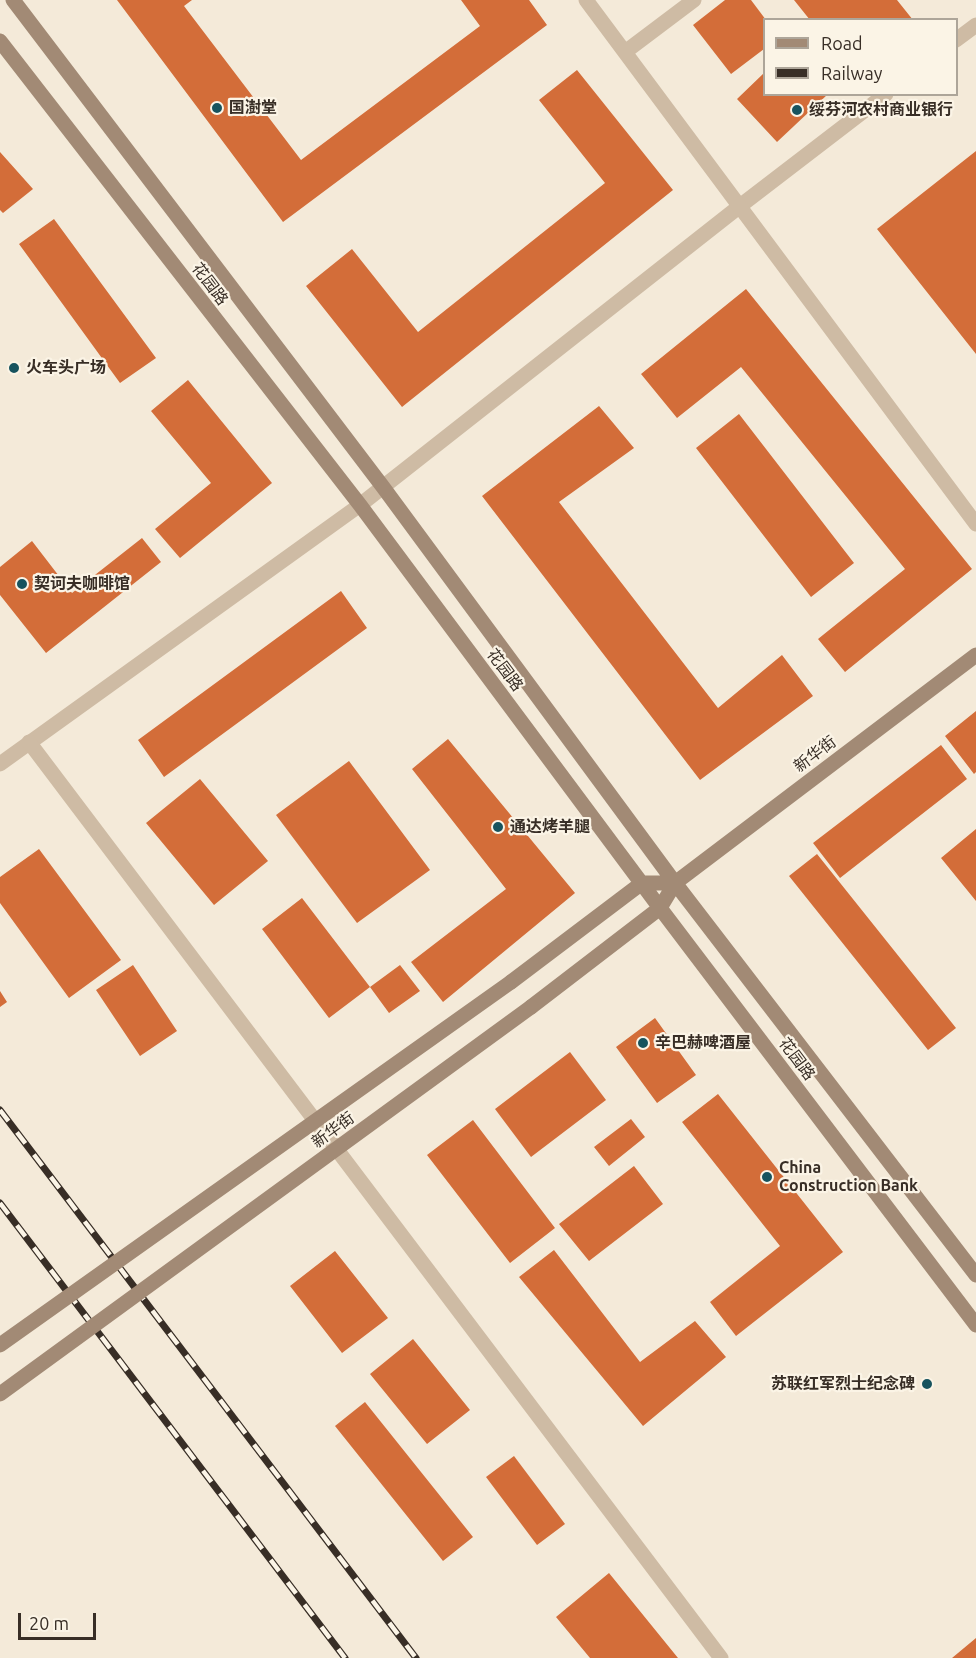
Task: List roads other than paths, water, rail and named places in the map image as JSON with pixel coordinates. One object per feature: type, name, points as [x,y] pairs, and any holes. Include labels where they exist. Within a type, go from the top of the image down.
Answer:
[{"type":"main road","name":"花园路","points":[[13,0],[383,487],[675,883],[976,1275]]},
{"type":"main road","name":"花园路","points":[[0,40],[360,505],[660,908],[976,1325]]},
{"type":"main road","name":"新华街","points":[[0,1394],[531,1008],[660,908],[675,883],[976,655]]},
{"type":"main road","name":"新华街","points":[[0,1345],[511,982],[642,883]]},
{"type":"main road","points":[[642,883],[675,883]]},
{"type":"street","points":[[586,0],[976,524]]},
{"type":"street","points":[[625,52],[694,0]]},
{"type":"street","points":[[958,39],[976,26]]},
{"type":"street","points":[[0,764],[360,505],[883,96]]},
{"type":"street","points":[[29,742],[721,1658]]},
{"type":"railway","points":[[0,1110],[416,1658]]},
{"type":"railway","points":[[0,1203],[345,1658]]},
{"type":"place","name":"国澍堂","points":[[217,108]]},
{"type":"place","name":"绥芬河农村商业银行","points":[[797,110]]},
{"type":"place","name":"火车头广场","points":[[14,368]]},
{"type":"place","name":"契诃夫咖啡馆","points":[[22,584]]},
{"type":"place","name":"通达烤羊腿","points":[[498,827]]},
{"type":"place","name":"辛巴赫啤酒屋","points":[[643,1043]]},
{"type":"place","name":"China Construction Bank","points":[[767,1177]]},
{"type":"place","name":"苏联红军烈士纪念碑","points":[[927,1384]]}]
